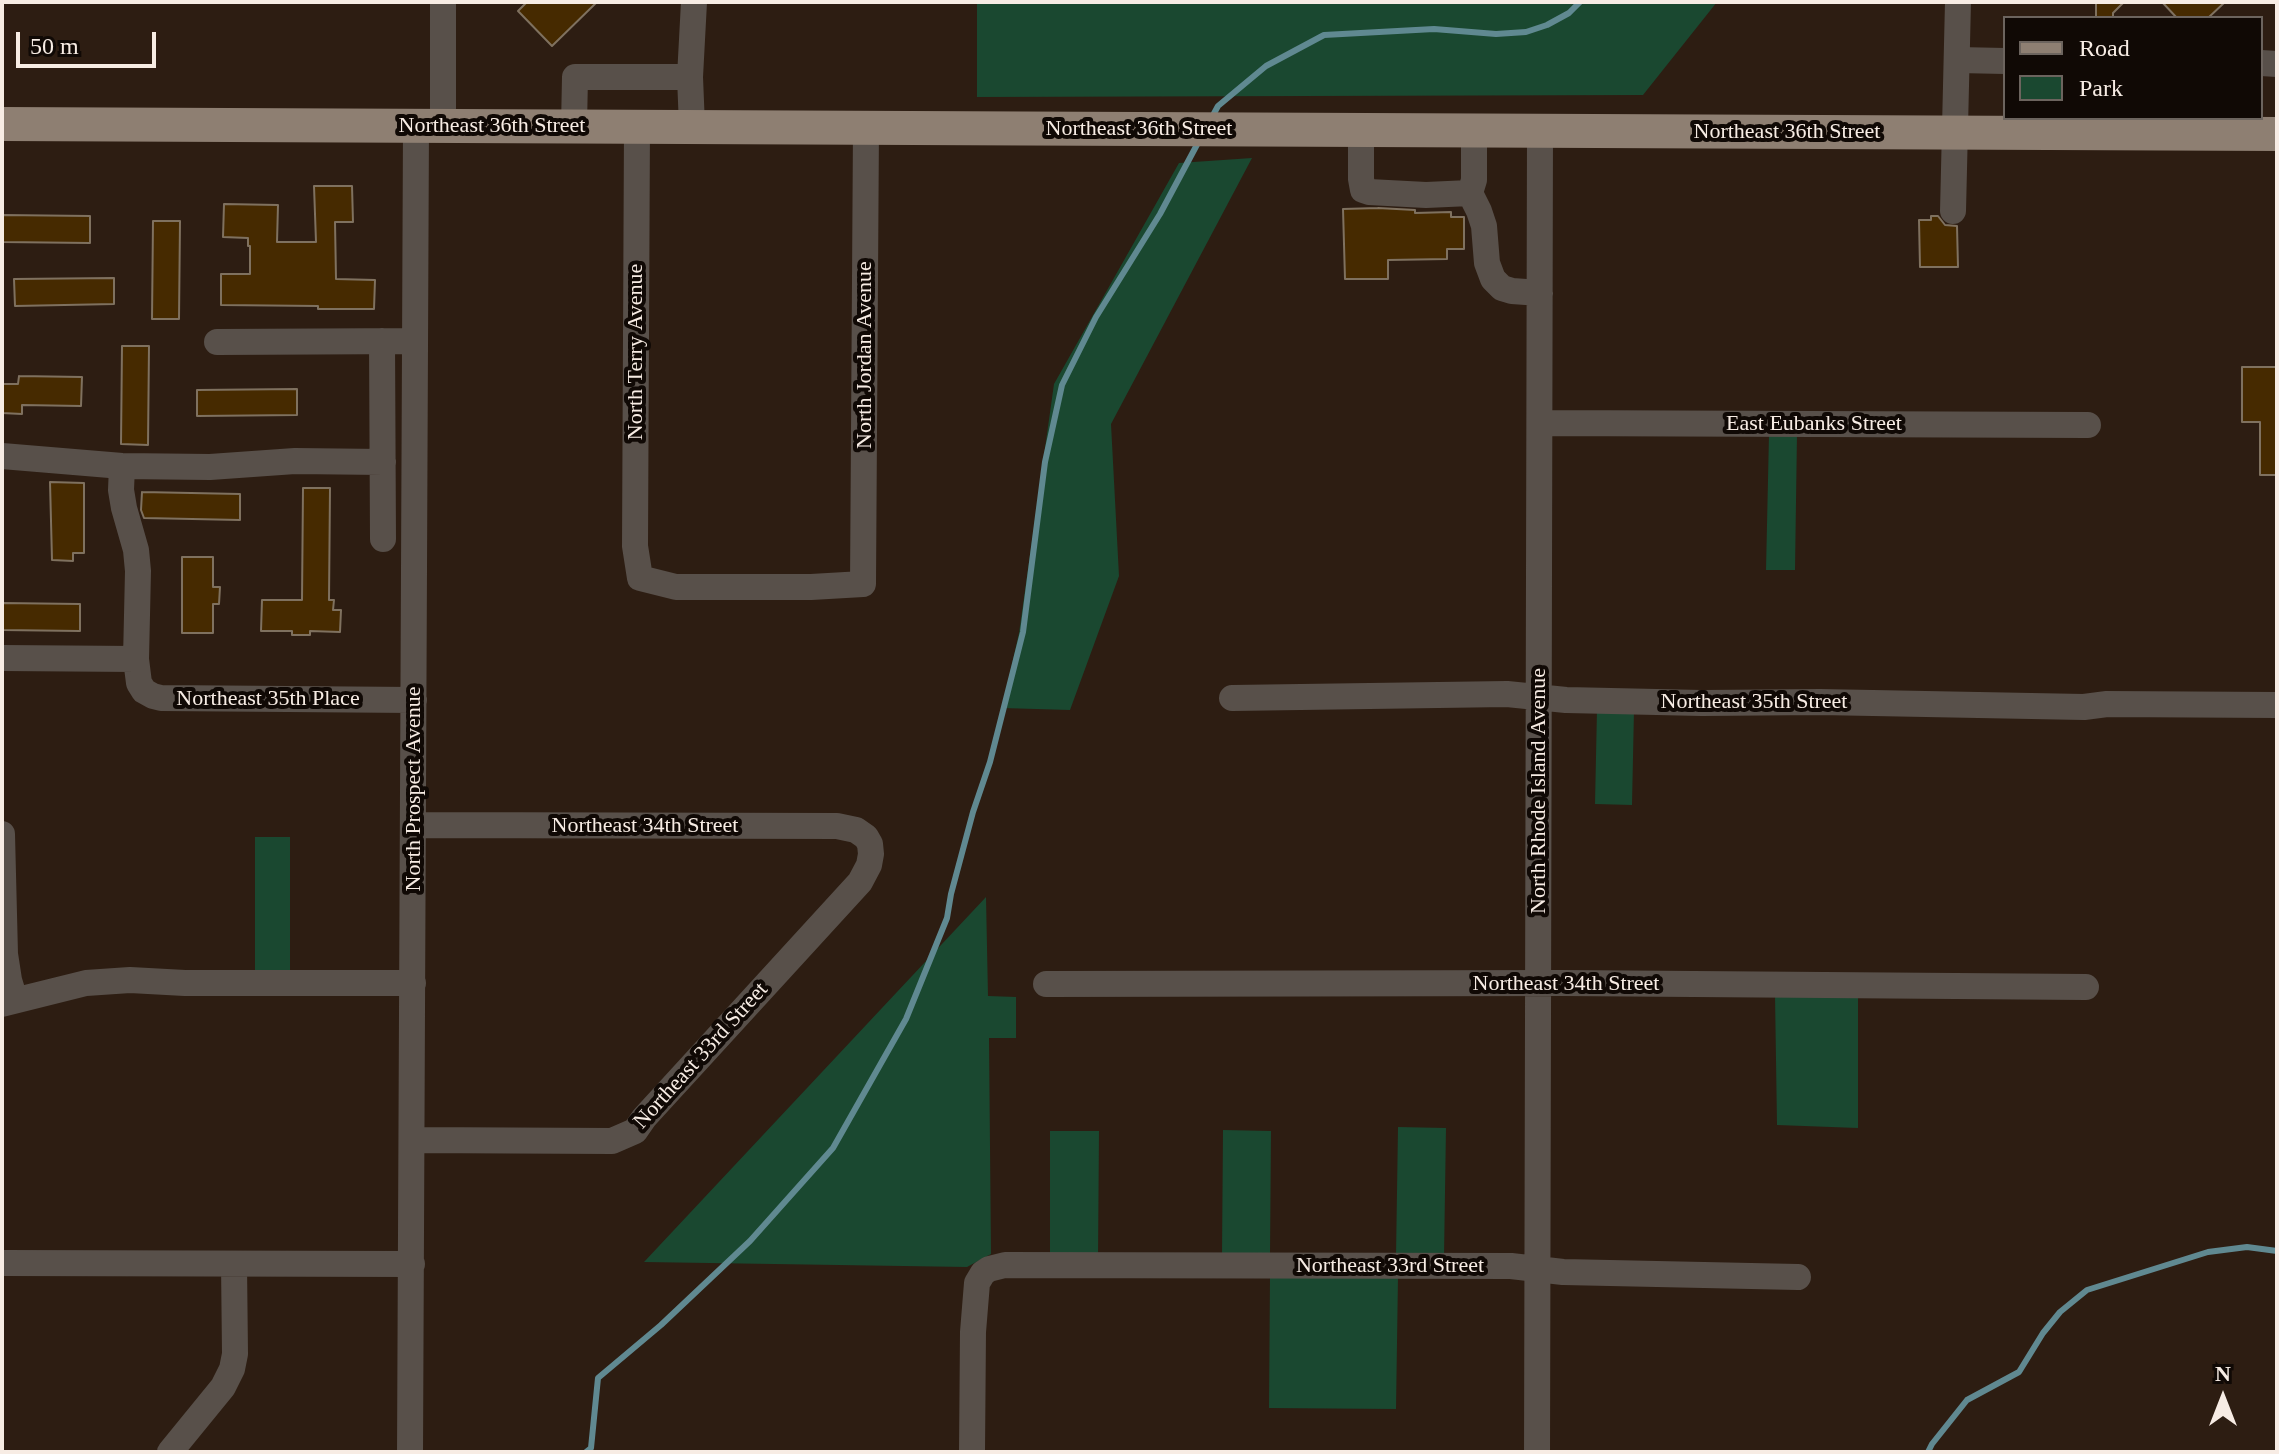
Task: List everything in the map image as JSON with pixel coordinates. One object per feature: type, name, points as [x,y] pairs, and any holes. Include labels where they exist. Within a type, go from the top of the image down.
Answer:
[{"type":"main road","name":"Northeast 36th Street","points":[[2,124],[2277,134]]},
{"type":"street","name":"North Prospect Avenue","points":[[410,1452],[415,341],[430,126],[443,2]]},
{"type":"street","points":[[692,126],[690,77],[694,2]]},
{"type":"street","points":[[1953,211],[1958,2]]},
{"type":"street","points":[[1958,60],[2003,61]]},
{"type":"street","points":[[574,126],[575,77],[690,77]]},
{"type":"street","name":"North Terry Avenue","points":[[637,126],[635,546],[640,578],[676,587],[863,584]]},
{"type":"street","name":"North Jordan Avenue","points":[[863,584],[866,127]]},
{"type":"street","points":[[1361,130],[1363,190],[1426,195],[1470,193]]},
{"type":"street","points":[[1474,131],[1474,180],[1470,193],[1484,226],[1487,263],[1493,279],[1502,288],[1512,291],[1540,293]]},
{"type":"street","name":"North Rhode Island Avenue","points":[[1537,1452],[1540,131]]},
{"type":"street","points":[[382,341],[383,539]]},
{"type":"street","points":[[217,342],[415,341]]},
{"type":"street","name":"East Eubanks Street","points":[[1540,423],[2088,425]]},
{"type":"street","points":[[2,456],[122,466],[383,462]]},
{"type":"street","points":[[2,658],[137,666],[138,571],[121,490],[122,466]]},
{"type":"street","name":"Northeast 35th Place","points":[[137,666],[144,691],[161,698],[414,700]]},
{"type":"street","name":"Northeast 35th Street","points":[[1232,698],[1507,694],[1566,700],[1702,703],[2084,707],[2107,704],[2277,705]]},
{"type":"street","name":"Northeast 34th Street","points":[[414,825],[837,826],[856,830],[870,844]]},
{"type":"street","points":[[2,834],[9,1002],[86,983],[130,980],[185,983],[413,983]]},
{"type":"street","name":"Northeast 33rd Street","points":[[412,1140],[612,1141],[635,1131],[860,882],[869,865],[870,844]]},
{"type":"street","name":"Northeast 34th Street","points":[[1046,984],[2086,987]]},
{"type":"street","points":[[2,1263],[412,1264]]},
{"type":"street","points":[[170,1452],[223,1387],[232,1369],[235,1354],[234,1264]]},
{"type":"street","name":"Northeast 33rd Street","points":[[972,1452],[973,1332],[977,1283],[989,1269],[1005,1265],[1511,1266],[1563,1272],[1798,1277]]},
{"type":"green space","points":[[977,2],[1717,2],[1643,95],[977,97]]},
{"type":"green space","points":[[1252,158],[1111,424],[1119,576],[1070,710],[1002,708],[1019,633],[1054,384],[1179,163]]},
{"type":"green space","points":[[1769,434],[1797,434],[1795,570],[1766,570]]},
{"type":"green space","points":[[1597,709],[1634,710],[1632,805],[1595,804]]},
{"type":"green space","points":[[255,837],[290,837],[290,975],[255,975]]},
{"type":"green space","points":[[986,897],[988,996],[1016,997],[1016,1038],[989,1038],[991,1254],[967,1267],[644,1262]]},
{"type":"green space","points":[[1775,995],[1858,996],[1858,1128],[1777,1125]]},
{"type":"green space","points":[[1398,1127],[1446,1128],[1444,1257],[1396,1256]]},
{"type":"green space","points":[[1223,1130],[1271,1131],[1270,1255],[1222,1255]]},
{"type":"green space","points":[[1050,1131],[1099,1131],[1098,1259],[1050,1259]]},
{"type":"green space","points":[[1270,1275],[1398,1277],[1396,1409],[1269,1408]]},
{"type":"building","points":[[527,2],[597,2],[552,46],[518,11]]},
{"type":"building","points":[[2096,2],[2124,2],[2113,16],[2096,16]]},
{"type":"building","points":[[2162,2],[2225,2],[2210,16],[2175,16]]},
{"type":"building","points":[[314,186],[352,186],[353,222],[335,222],[336,279],[375,280],[374,309],[221,305],[221,274],[250,274],[248,238],[223,237],[224,204],[278,205],[277,242],[316,242]]},
{"type":"building","points":[[1343,209],[1415,210],[1415,213],[1451,212],[1451,217],[1464,217],[1464,249],[1447,249],[1447,259],[1388,260],[1388,279],[1345,279]]},
{"type":"building","points":[[2,215],[90,216],[90,243],[2,242]]},
{"type":"building","points":[[1931,216],[1938,216],[1945,225],[1957,226],[1958,267],[1920,267],[1919,220],[1931,220]]},
{"type":"building","points":[[153,221],[180,221],[179,319],[152,319]]},
{"type":"building","points":[[114,278],[114,304],[15,306],[14,279]]},
{"type":"building","points":[[122,346],[149,346],[148,445],[121,444]]},
{"type":"building","points":[[2242,367],[2277,367],[2277,475],[2260,475],[2260,422],[2242,422]]},
{"type":"building","points":[[19,376],[82,377],[81,406],[22,405],[22,414],[2,413],[2,384],[18,384]]},
{"type":"building","points":[[297,389],[297,415],[197,416],[197,390]]},
{"type":"building","points":[[50,482],[84,483],[84,553],[73,553],[73,561],[52,560]]},
{"type":"building","points":[[303,488],[330,488],[329,600],[334,600],[333,610],[341,610],[340,632],[310,631],[310,635],[292,635],[292,631],[261,631],[262,600],[302,600]]},
{"type":"building","points":[[142,492],[240,494],[240,520],[144,518]]},
{"type":"building","points":[[182,557],[213,557],[213,587],[220,587],[219,604],[213,604],[213,633],[182,633]]},
{"type":"building","points":[[2,603],[80,604],[80,631],[2,630]]},
{"type":"waterway","points":[[1211,119],[1218,106],[1266,66],[1324,35],[1434,29],[1496,34],[1526,32],[1569,13],[1580,2]]},
{"type":"waterway","points":[[586,1452],[591,1448],[598,1378],[661,1325],[750,1241],[833,1148],[906,1019],[947,918],[1023,632],[1045,462],[1062,385],[1096,317],[1160,214],[1200,139]]},
{"type":"waterway","points":[[1928,1452],[1967,1400],[2019,1372],[2060,1312],[2087,1290],[2208,1252],[2247,1247],[2277,1251]]}]
